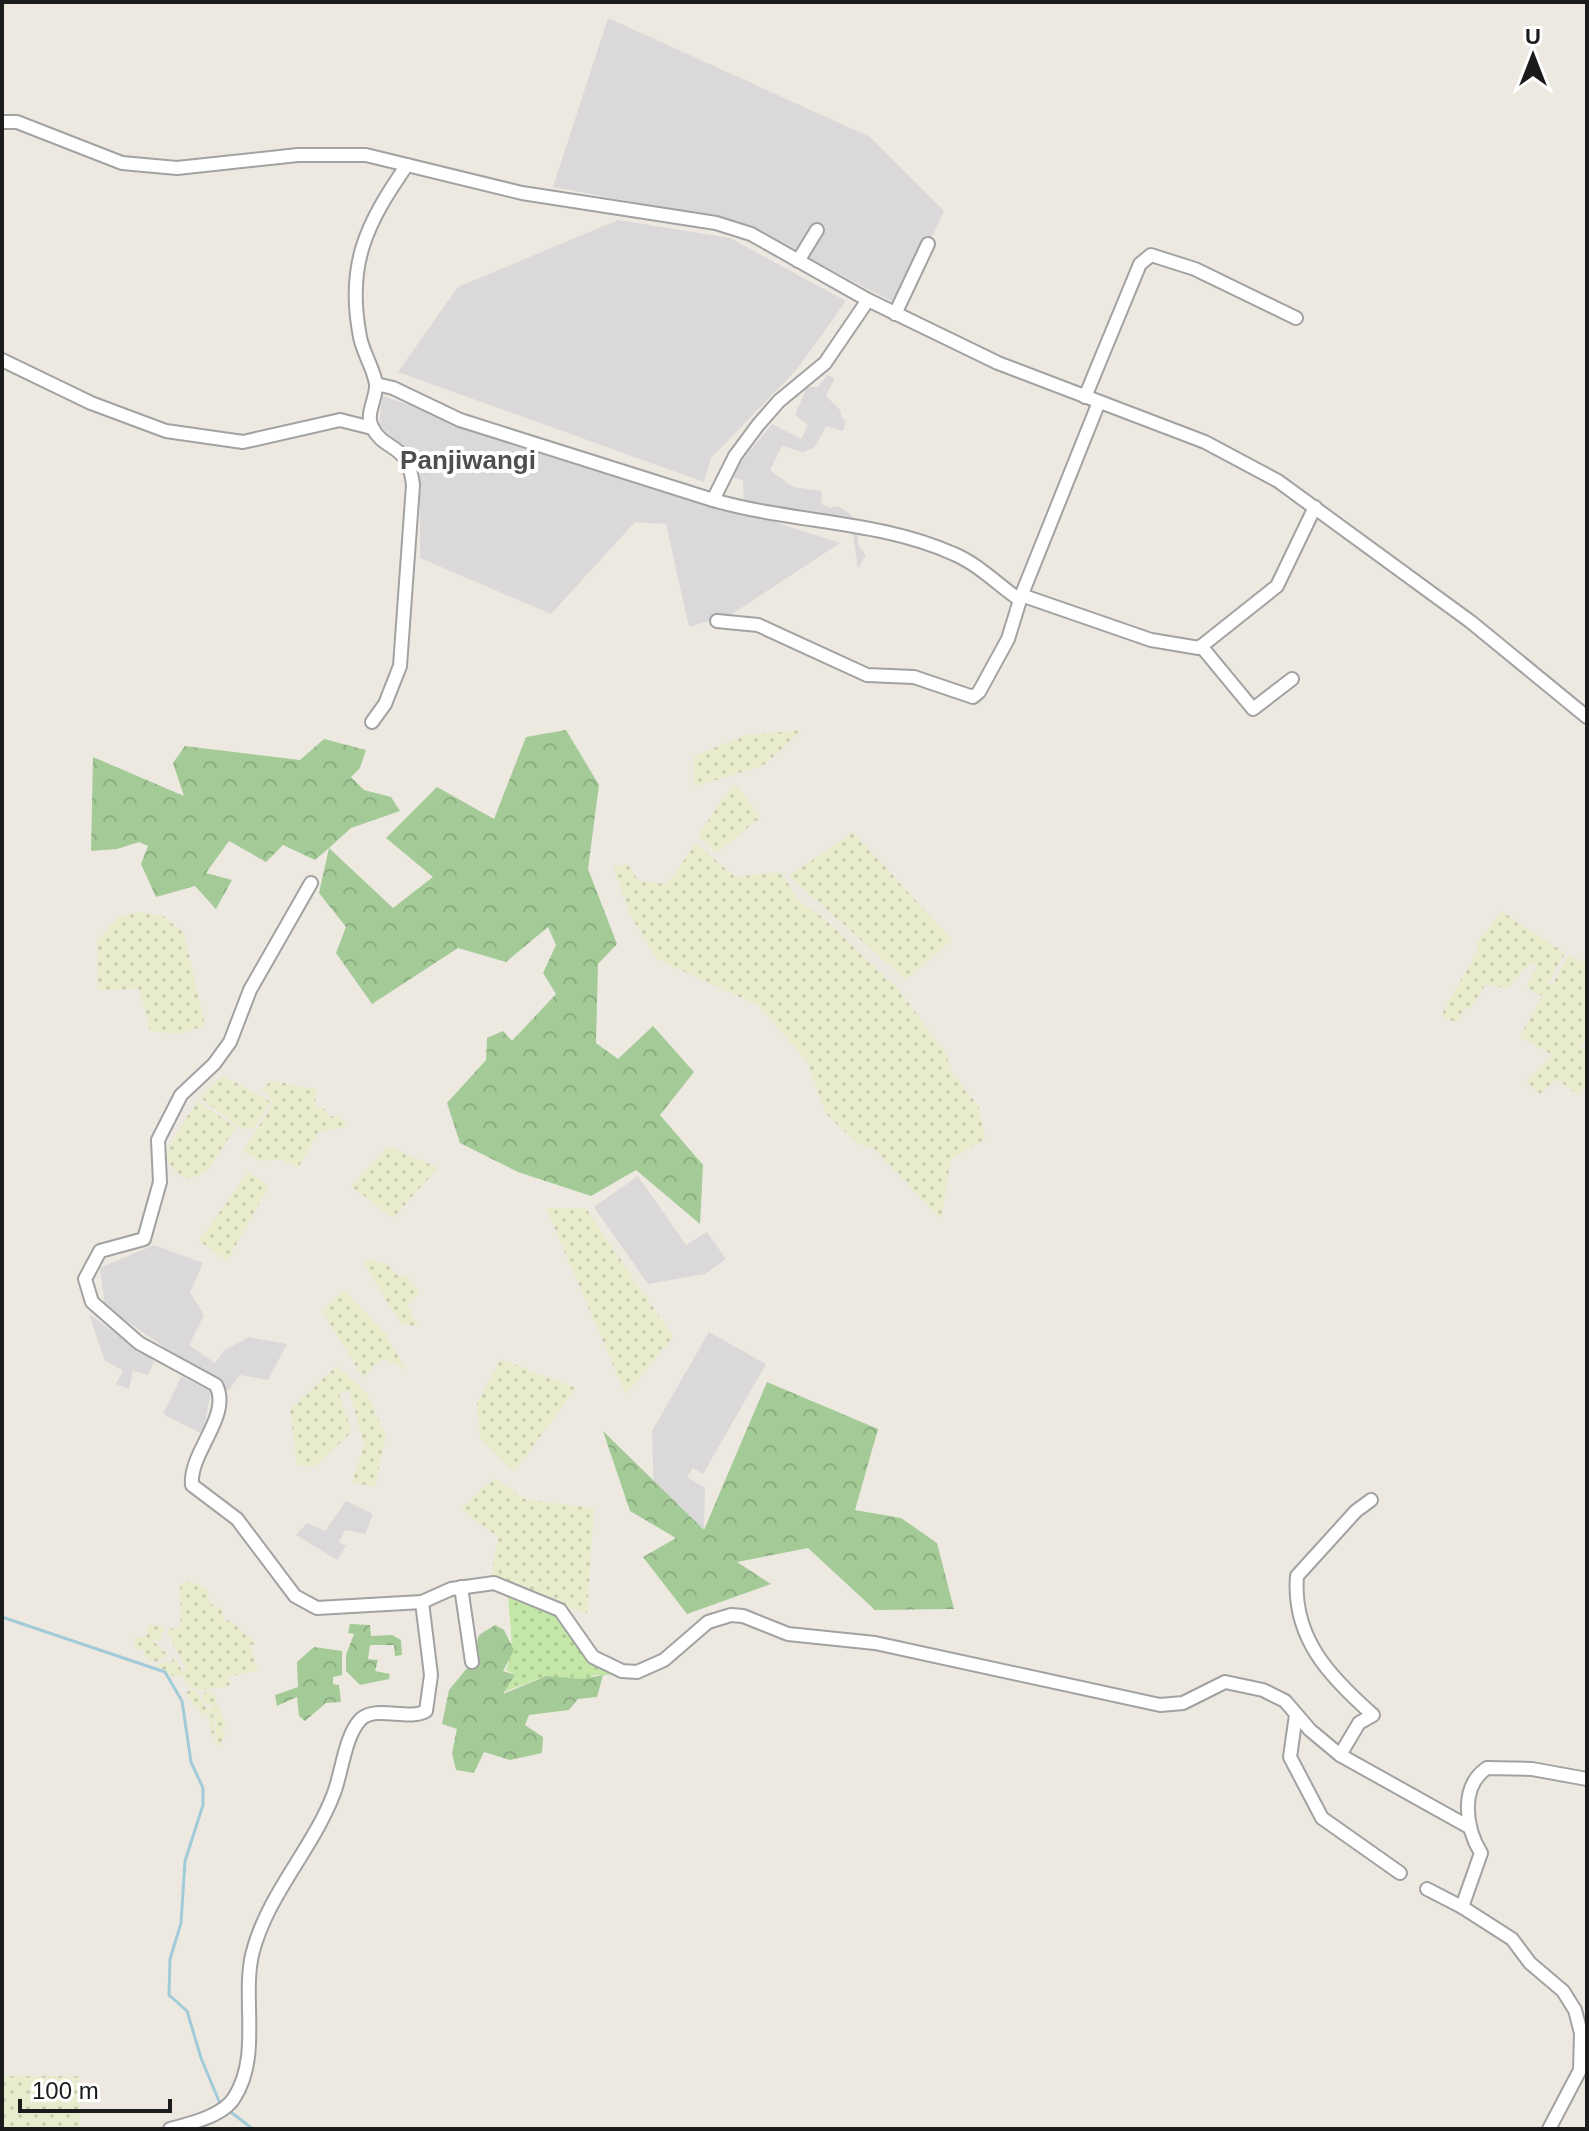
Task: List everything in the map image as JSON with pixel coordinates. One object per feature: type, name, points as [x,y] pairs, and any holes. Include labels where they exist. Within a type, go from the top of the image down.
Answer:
[{"type":"street","points":[[2,122],[17,122],[122,163],[177,168],[298,155],[362,155],[522,193],[720,224],[751,234],[868,300],[998,363],[1205,442],[1278,481],[1475,625],[1587,717]]},
{"type":"street","points":[[372,428],[376,384],[358,323],[356,268],[371,222],[407,165]]},
{"type":"street","points":[[798,261],[817,230]]},
{"type":"street","points":[[895,314],[928,244]]},
{"type":"street","points":[[1085,397],[1140,264],[1151,255],[1195,269],[1296,318]]},
{"type":"street","points":[[713,500],[735,456],[758,425],[779,401],[825,363],[868,300]]},
{"type":"street","points":[[2,360],[91,403],[166,431],[243,442],[340,420],[372,428],[407,459],[413,492],[400,666],[385,704],[372,722]]},
{"type":"street","points":[[376,384],[393,388],[460,420],[713,500],[885,533],[943,549],[974,565],[1020,597],[1188,649],[1201,646],[1277,586],[1315,507]]},
{"type":"street","points":[[717,621],[758,625],[867,675],[914,677],[973,697],[979,692],[1008,639],[1020,597],[1099,402]]},
{"type":"street","points":[[1201,646],[1253,709],[1292,679]]},
{"type":"street","points":[[311,883],[250,990],[230,1042],[214,1064],[181,1095],[158,1140],[160,1182],[144,1239],[100,1251],[85,1279],[85,1288],[92,1302],[139,1343],[216,1385],[220,1400],[195,1463],[192,1485],[237,1519],[295,1596],[310,1605],[327,1609],[422,1602],[461,1587],[494,1583],[545,1602],[568,1618],[593,1657],[622,1671],[637,1672],[664,1660],[708,1622],[731,1615],[743,1616],[788,1634],[875,1643],[1160,1705],[1183,1703],[1217,1684],[1231,1682],[1279,1697],[1340,1755],[1469,1827]]},
{"type":"street","points":[[1340,1755],[1359,1723],[1373,1715],[1320,1664],[1300,1622],[1297,1576],[1356,1511],[1371,1500]]},
{"type":"street","points":[[461,1587],[472,1662]]},
{"type":"street","points":[[170,2129],[233,2101],[247,2053],[250,1965],[258,1936],[329,1804],[358,1724],[371,1715],[419,1715],[428,1706],[431,1659],[422,1602]]},
{"type":"street","points":[[1296,1715],[1290,1757],[1322,1818],[1400,1873]]},
{"type":"street","points":[[1462,1907],[1481,1853],[1469,1827],[1469,1799],[1477,1780],[1487,1768],[1532,1769],[1587,1779]]},
{"type":"street","points":[[1427,1889],[1512,1939],[1530,1963],[1567,1995],[1581,2029],[1584,2059],[1577,2079],[1549,2129]]},
{"type":"shaded area","points":[[608,18],[870,137],[944,211],[899,305],[740,222],[553,187]]},
{"type":"shaded area","points":[[618,220],[730,238],[846,301],[798,368],[711,458],[704,482],[398,372],[458,287]]},
{"type":"shaded area","points":[[827,375],[835,378],[826,396],[846,421],[843,431],[826,426],[815,447],[803,452],[782,446],[770,470],[793,487],[822,491],[821,504],[830,508],[838,506],[849,513],[855,520],[859,547],[866,555],[858,568],[852,527],[744,508],[743,480],[728,477],[772,424],[801,439],[808,425],[795,415],[807,387],[818,387]]},
{"type":"shaded area","points":[[382,396],[840,543],[732,614],[689,627],[666,524],[635,522],[551,614],[420,558],[420,462],[379,425]]},
{"type":"shaded area","points":[[638,1176],[686,1245],[707,1232],[726,1259],[705,1274],[648,1284],[594,1207]]},
{"type":"shaded area","points":[[154,1245],[203,1263],[190,1292],[204,1315],[189,1345],[215,1363],[225,1350],[249,1337],[287,1344],[268,1380],[240,1375],[228,1391],[105,1306],[100,1268]]},
{"type":"shaded area","points":[[89,1314],[154,1361],[148,1375],[133,1371],[129,1389],[116,1384],[123,1370],[105,1361]]},
{"type":"shaded area","points":[[709,1332],[766,1364],[703,1474],[693,1468],[687,1477],[705,1488],[704,1530],[654,1495],[652,1431]]},
{"type":"shaded area","points":[[181,1377],[211,1391],[203,1434],[163,1414]]},
{"type":"shaded area","points":[[346,1501],[373,1514],[365,1534],[345,1530],[339,1542],[346,1546],[337,1560],[296,1535],[307,1523],[325,1531]]},
{"type":"green space","points":[[566,730],[599,785],[588,869],[617,944],[598,964],[596,1043],[618,1059],[653,1026],[694,1072],[660,1115],[703,1165],[700,1224],[636,1170],[591,1196],[518,1172],[460,1143],[447,1103],[486,1060],[487,1038],[503,1031],[512,1041],[556,994],[543,973],[556,945],[548,927],[506,962],[458,948],[372,1004],[336,953],[346,927],[319,893],[329,848],[393,908],[433,877],[386,838],[437,787],[494,819],[526,737]]},
{"type":"green space","points":[[802,730],[764,765],[694,787],[694,756],[746,735]]},
{"type":"green space","points":[[324,739],[366,750],[360,768],[351,777],[364,790],[391,797],[400,811],[351,828],[315,860],[283,845],[266,862],[229,841],[206,873],[232,880],[216,909],[195,886],[156,897],[141,864],[148,846],[139,842],[117,849],[91,851],[93,757],[184,796],[173,763],[185,746],[300,760]]},
{"type":"green space","points":[[734,783],[761,817],[717,853],[698,836]]},
{"type":"green space","points":[[853,832],[952,940],[906,980],[789,876]]},
{"type":"green space","points":[[696,843],[735,877],[781,872],[799,901],[820,915],[898,989],[945,1052],[953,1074],[979,1107],[985,1139],[951,1159],[941,1219],[874,1149],[857,1143],[827,1115],[806,1060],[759,1006],[657,959],[630,915],[613,866],[627,864],[639,881],[667,884]]},
{"type":"green space","points":[[1501,911],[1565,953],[1548,984],[1552,985],[1569,955],[1587,964],[1587,1037],[1579,1047],[1587,1053],[1587,1086],[1578,1095],[1556,1079],[1539,1094],[1526,1081],[1553,1055],[1520,1037],[1542,996],[1526,988],[1537,966],[1529,963],[1508,989],[1486,984],[1469,1010],[1464,1007],[1457,1023],[1441,1016],[1479,948],[1476,945]]},
{"type":"green space","points":[[139,912],[163,916],[184,933],[205,1025],[181,1034],[150,1031],[139,989],[97,990],[97,941],[119,916]]},
{"type":"green space","points":[[224,1076],[271,1102],[253,1129],[240,1128],[199,1097]]},
{"type":"green space","points":[[271,1080],[317,1090],[314,1107],[325,1109],[328,1117],[339,1115],[348,1126],[318,1133],[298,1168],[279,1159],[262,1161],[243,1151],[274,1102],[262,1090]]},
{"type":"green space","points":[[197,1101],[236,1127],[207,1172],[188,1179],[176,1172],[164,1155]]},
{"type":"green space","points":[[388,1146],[438,1168],[393,1218],[351,1186]]},
{"type":"green space","points":[[248,1172],[269,1186],[227,1261],[199,1241]]},
{"type":"green space","points":[[546,1208],[586,1208],[673,1337],[626,1395]]},
{"type":"green space","points":[[368,1259],[387,1264],[396,1275],[407,1276],[420,1293],[407,1305],[419,1326],[402,1325],[364,1264]]},
{"type":"green space","points":[[344,1290],[386,1334],[406,1370],[382,1358],[363,1378],[322,1310]]},
{"type":"green space","points":[[501,1359],[576,1388],[514,1472],[480,1438],[477,1403]]},
{"type":"green space","points":[[337,1366],[367,1393],[386,1436],[375,1487],[352,1482],[364,1445],[349,1390],[339,1394],[352,1432],[315,1466],[297,1466],[290,1409]]},
{"type":"green space","points":[[767,1382],[878,1429],[855,1510],[901,1518],[937,1543],[954,1609],[875,1610],[808,1548],[737,1562],[771,1584],[687,1614],[643,1557],[676,1538],[630,1511],[603,1431],[704,1530]]},
{"type":"green space","points":[[494,1478],[524,1499],[594,1508],[587,1614],[491,1577],[498,1537],[461,1509]]},
{"type":"green space","points":[[189,1581],[207,1589],[210,1604],[221,1608],[224,1622],[229,1620],[256,1643],[250,1646],[258,1670],[228,1677],[230,1686],[201,1690],[187,1684],[181,1674],[176,1678],[156,1665],[171,1662],[174,1657],[183,1672],[186,1670],[168,1629],[181,1628],[180,1585]]},
{"type":"green space","points":[[508,1594],[561,1615],[617,1675],[594,1675],[587,1681],[545,1676],[504,1692],[515,1675],[506,1670],[511,1643]]},
{"type":"green space","points":[[350,1624],[370,1625],[371,1636],[392,1635],[401,1640],[402,1655],[395,1656],[394,1645],[370,1645],[368,1659],[378,1660],[375,1671],[390,1674],[389,1679],[360,1685],[346,1671],[346,1655],[354,1634],[348,1633]]},
{"type":"green space","points":[[147,1625],[165,1626],[160,1642],[151,1639],[168,1655],[154,1663],[145,1656],[144,1650],[134,1648],[135,1638],[147,1636]]},
{"type":"green space","points":[[495,1625],[504,1630],[514,1650],[503,1671],[515,1675],[503,1694],[546,1676],[582,1679],[603,1675],[597,1697],[578,1699],[569,1710],[529,1715],[525,1725],[543,1737],[542,1753],[510,1760],[484,1752],[474,1773],[456,1770],[452,1753],[457,1729],[442,1724],[449,1690],[472,1662],[479,1635]]},
{"type":"green space","points":[[314,1647],[342,1651],[342,1675],[333,1677],[333,1684],[339,1685],[341,1702],[326,1703],[305,1721],[299,1716],[297,1697],[277,1706],[275,1695],[298,1687],[297,1662]]},
{"type":"green space","points":[[190,1689],[196,1691],[208,1712],[213,1705],[205,1703],[202,1696],[212,1691],[226,1726],[221,1729],[226,1734],[217,1747],[215,1717],[210,1714],[214,1718],[215,1745],[208,1718],[204,1712],[205,1719],[186,1693]]},
{"type":"green space","points":[[2,2076],[79,2076],[80,2129],[2,2129]]},
{"type":"waterway","points":[[2,1617],[165,1672],[182,1701],[191,1762],[203,1788],[203,1805],[185,1861],[181,1923],[170,1959],[169,1995],[187,2011],[201,2058],[221,2106]]},
{"type":"waterway","points":[[228,2110],[253,2129]]},
{"type":"district","name":"Panjiwangi","points":[[468,460]]}]
